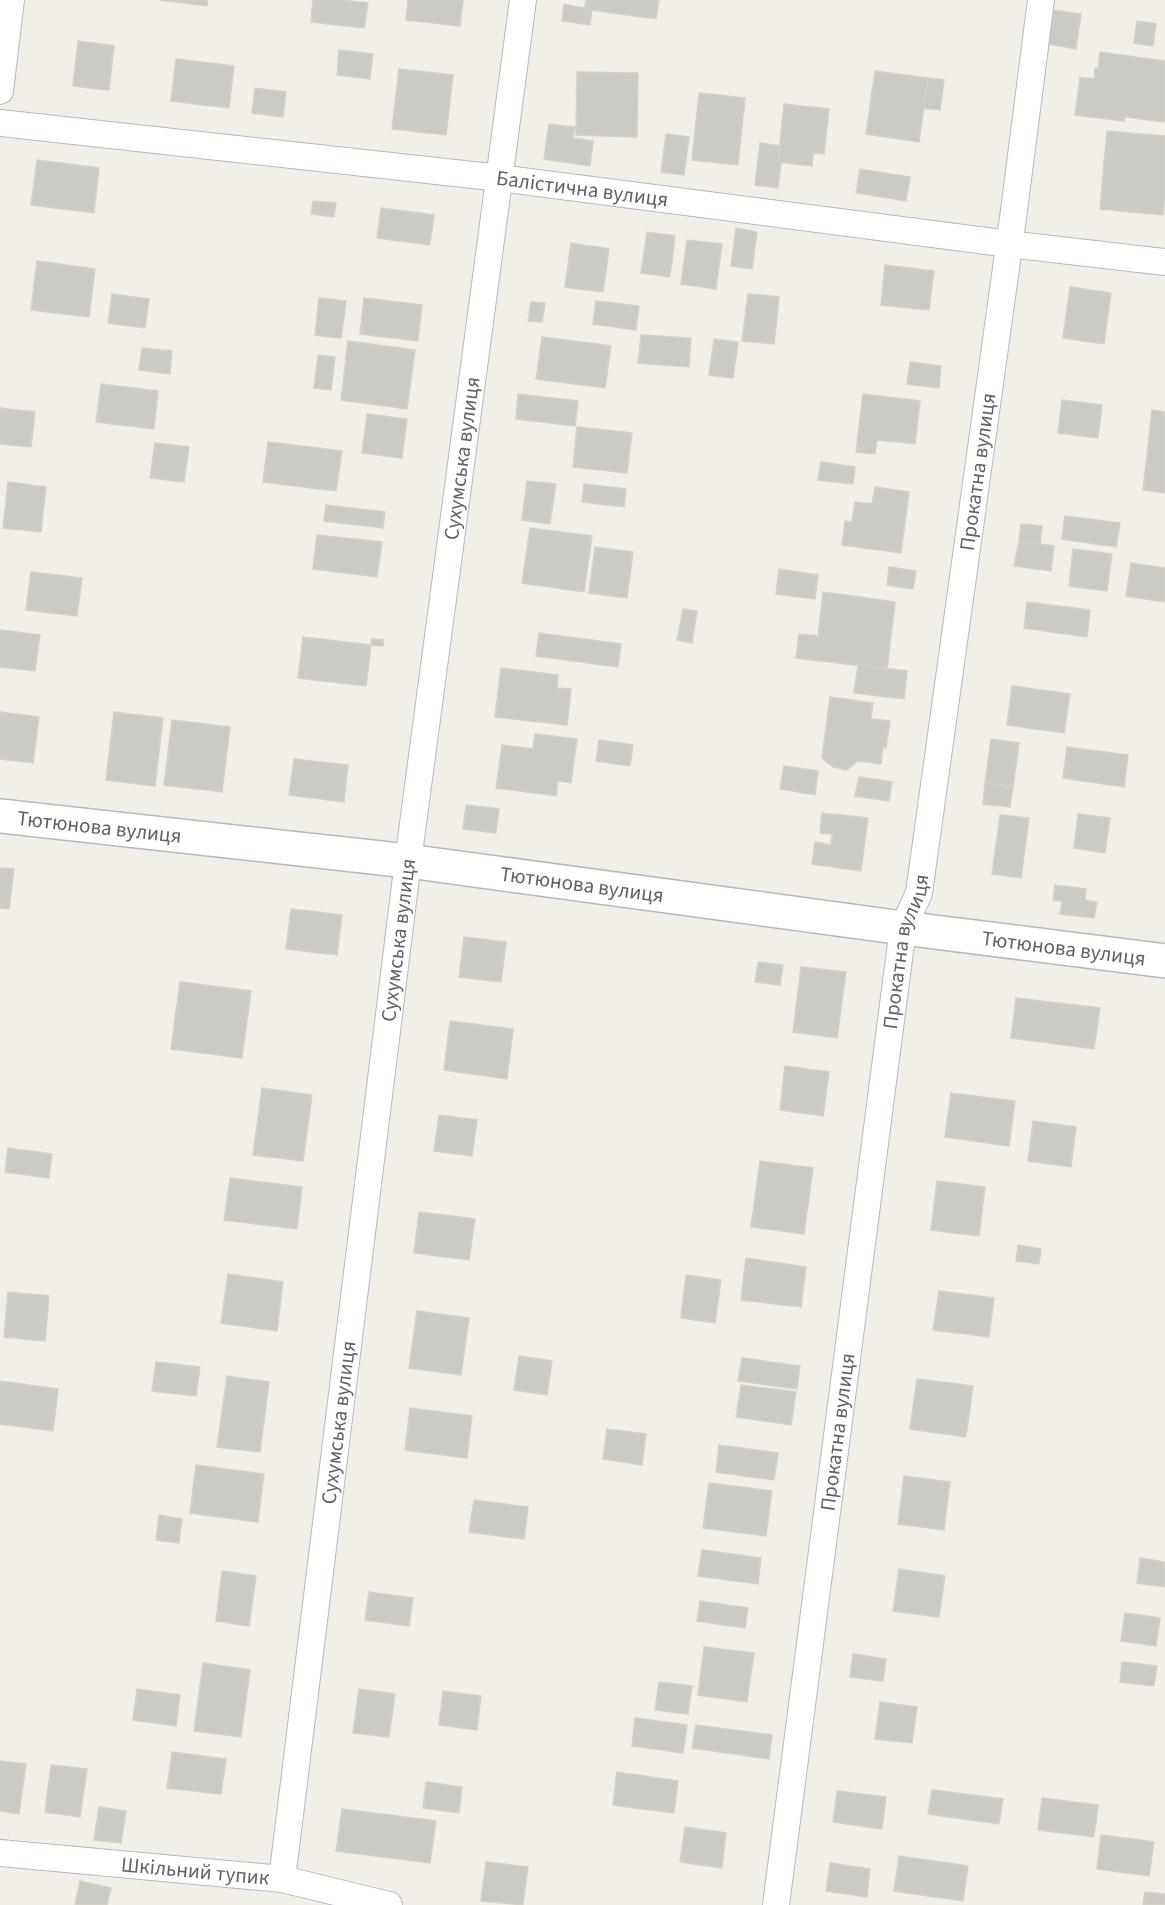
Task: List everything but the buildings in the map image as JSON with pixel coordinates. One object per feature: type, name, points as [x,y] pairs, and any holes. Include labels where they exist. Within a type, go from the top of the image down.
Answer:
[{"type":"street","points":[[0,91],[11,0]]},
{"type":"street","name":"Сухумська вулиця","points":[[282,1880],[408,861],[523,0]]},
{"type":"street","name":"Прокатна вулиця","points":[[776,1905],[903,928],[919,893],[1041,0]]},
{"type":"street","name":"Балістична вулиця","points":[[0,123],[500,178],[1165,262]]},
{"type":"street","name":"Тютюнова вулиця","points":[[0,816],[408,861],[1165,961]]},
{"type":"street","name":"Шкільний тупик","points":[[0,1853],[282,1880],[389,1905]]}]
